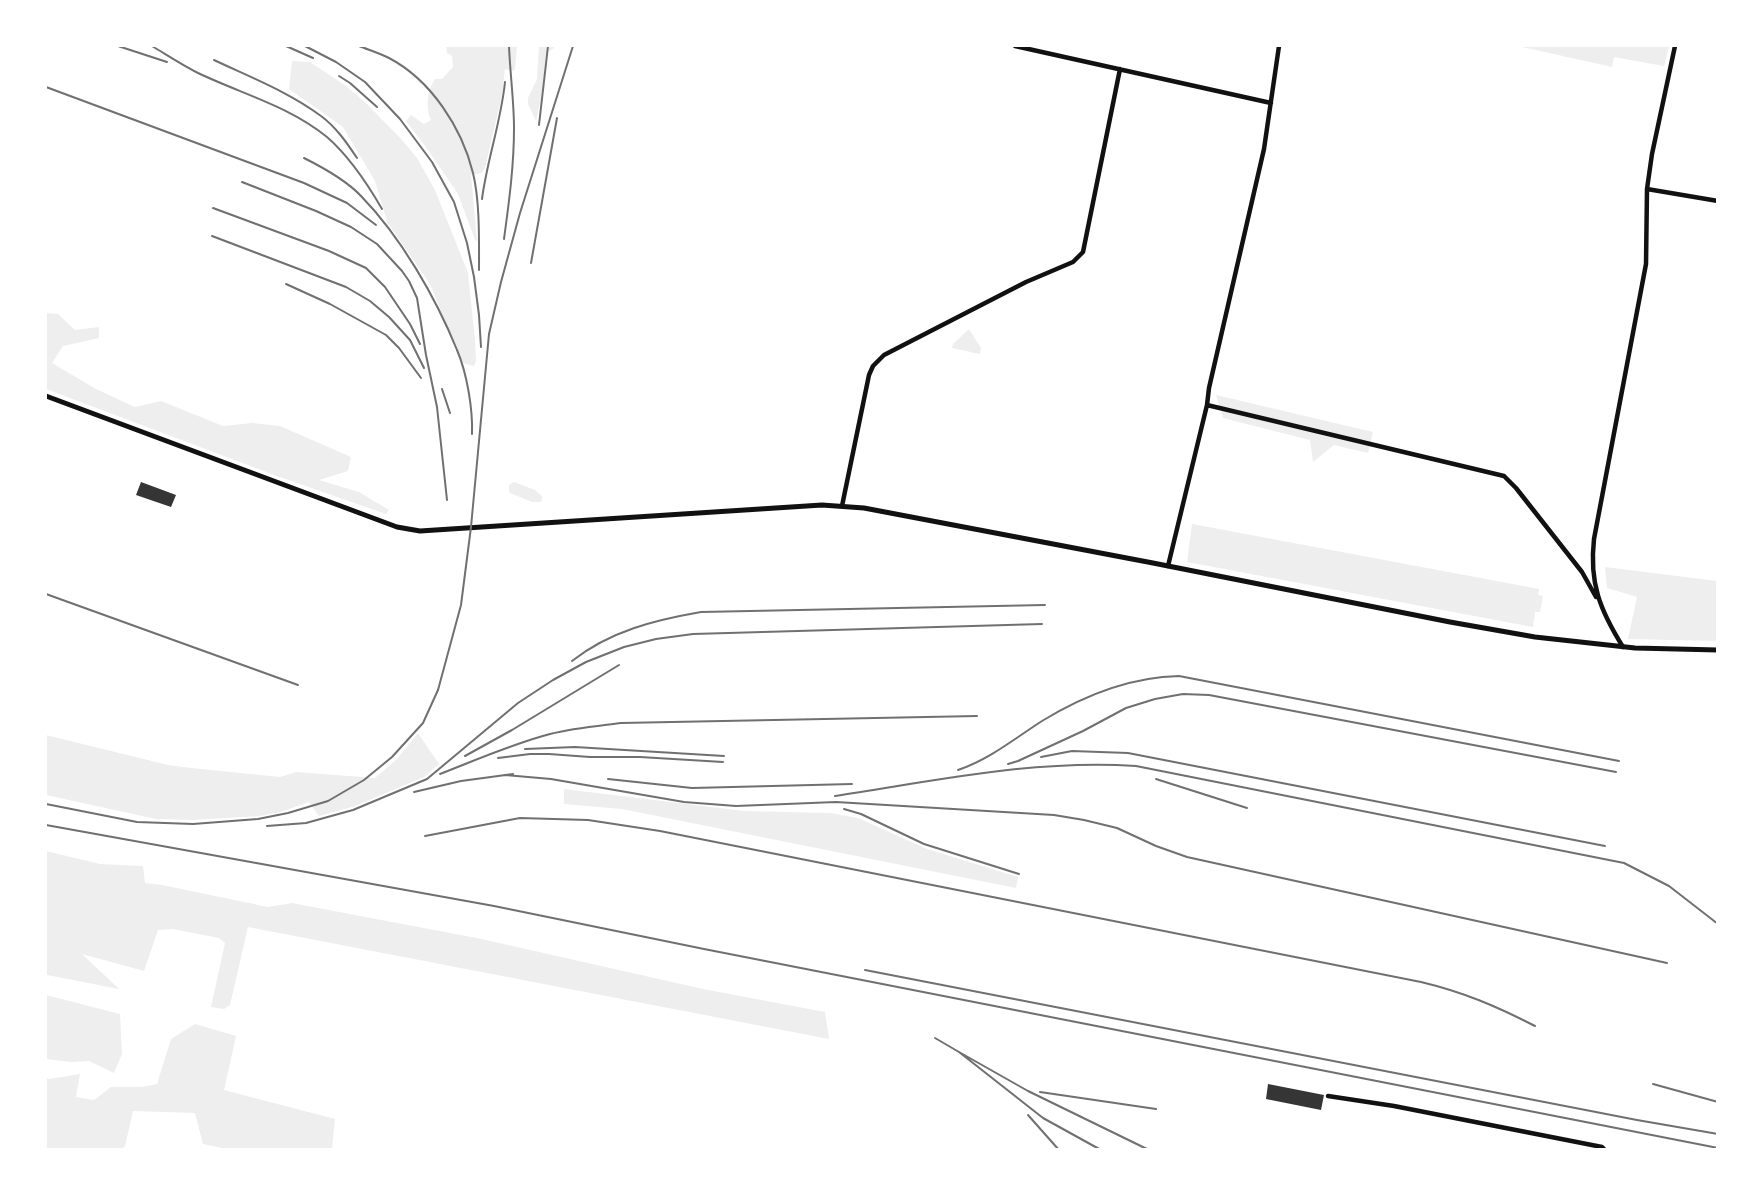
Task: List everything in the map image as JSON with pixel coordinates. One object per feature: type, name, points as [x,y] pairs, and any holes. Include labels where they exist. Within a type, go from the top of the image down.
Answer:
[{"type":"main road","points":[[46,396],[387,524],[420,531],[842,506],[877,510],[1535,637],[1623,647],[1717,650]]},
{"type":"street","points":[[1016,46],[1271,103]]},
{"type":"street","points":[[1168,566],[1264,149],[1279,46]]},
{"type":"street","points":[[1601,605],[1594,585],[1594,539],[1646,264],[1647,189],[1675,46]]},
{"type":"street","points":[[842,506],[869,375],[878,360],[1026,282],[1073,262],[1083,253],[1120,69]]},
{"type":"street","points":[[1647,189],[1717,201]]},
{"type":"street","points":[[1207,405],[1504,476],[1582,572],[1623,647]]},
{"type":"street","points":[[1328,1096],[1602,1147],[1605,1150]]},
{"type":"shaded area","points":[[446,46],[517,46],[514,71],[505,69],[502,95],[485,168],[482,173],[471,175],[477,241],[458,194],[406,121],[411,115],[424,124],[431,120],[428,104],[430,89],[435,79],[442,79],[453,67],[452,56],[447,53]]},
{"type":"shaded area","points":[[536,46],[554,48],[546,53],[536,121],[528,98],[537,79],[539,47]]},
{"type":"shaded area","points":[[1518,46],[1669,47],[1664,66],[1614,57],[1612,67]]},
{"type":"shaded area","points":[[292,61],[310,62],[346,86],[366,103],[417,158],[435,190],[468,273],[475,340],[474,366],[462,363],[430,284],[387,222],[375,181],[343,127],[289,89]]},
{"type":"shaded area","points":[[46,313],[58,314],[75,330],[99,327],[99,338],[63,346],[52,363],[96,389],[135,407],[161,401],[223,426],[252,423],[280,426],[351,457],[348,471],[319,480],[359,492],[389,510],[386,514],[277,476],[46,389]]},
{"type":"shaded area","points":[[969,329],[981,348],[980,354],[952,348]]},
{"type":"shaded area","points":[[1216,395],[1373,432],[1368,453],[1334,445],[1313,462],[1310,440],[1223,418]]},
{"type":"shaded area","points":[[514,482],[535,490],[542,496],[542,501],[532,502],[510,493],[509,485]]},
{"type":"shaded area","points":[[1192,524],[1539,589],[1538,595],[1543,596],[1540,612],[1535,612],[1533,627],[1187,562]]},
{"type":"shaded area","points":[[1605,567],[1717,581],[1717,641],[1628,639],[1637,597],[1607,588]]},
{"type":"shaded area","points":[[418,733],[439,764],[424,777],[355,806],[319,816],[309,802],[259,816],[156,819],[46,795],[46,735],[168,765],[280,777],[296,772],[375,778],[397,759]]},
{"type":"shaded area","points":[[564,789],[744,811],[830,813],[858,818],[927,849],[1018,877],[1016,888],[622,809],[564,804]]},
{"type":"shaded area","points":[[46,851],[100,864],[143,866],[145,883],[268,907],[292,903],[477,938],[703,989],[825,1012],[829,1039],[248,927],[230,1005],[224,1009],[211,1007],[225,943],[219,938],[173,929],[158,930],[144,971],[82,954],[119,989],[47,975],[46,978]]},
{"type":"shaded area","points":[[46,995],[120,1014],[122,1054],[114,1073],[89,1061],[46,1059]]},
{"type":"shaded area","points":[[195,1024],[236,1036],[224,1090],[335,1119],[332,1149],[232,1150],[203,1144],[195,1113],[133,1111],[125,1146],[121,1149],[46,1149],[46,1078],[80,1074],[76,1097],[94,1100],[111,1087],[157,1084],[171,1039]]},
{"type":"building","points":[[141,482],[176,495],[171,507],[136,495]]},
{"type":"building","points":[[1268,1084],[1324,1095],[1321,1110],[1266,1099]]},
{"type":"railway","points":[[118,46],[167,62]]},
{"type":"railway","points":[[152,46],[198,73],[281,109],[312,126],[351,162],[382,209]]},
{"type":"railway","points":[[286,46],[313,58]]},
{"type":"railway","points":[[305,46],[336,62],[365,82],[400,119],[432,162],[454,202],[467,243],[474,277],[481,347]]},
{"type":"railway","points":[[359,46],[404,67],[431,92],[453,123],[468,156],[475,184],[479,221],[479,270]]},
{"type":"railway","points":[[504,239],[514,142],[509,46]]},
{"type":"railway","points":[[539,125],[548,46]]},
{"type":"railway","points":[[46,804],[137,822],[193,824],[258,819],[288,813],[328,801],[364,780],[392,757],[423,723],[438,690],[461,605],[489,334],[520,213],[573,46]]},
{"type":"railway","points":[[214,60],[309,107],[332,125],[357,158]]},
{"type":"railway","points":[[339,76],[377,107]]},
{"type":"railway","points":[[482,199],[505,82]]},
{"type":"railway","points":[[46,87],[304,183],[347,203],[376,225]]},
{"type":"railway","points":[[531,263],[557,118]]},
{"type":"railway","points":[[304,158],[355,190],[390,230],[416,269],[439,310],[461,359],[469,392],[472,434]]},
{"type":"railway","points":[[242,182],[351,227],[377,244],[409,281],[417,298],[437,407],[447,500]]},
{"type":"railway","points":[[213,208],[329,251],[366,268],[385,287],[420,344]]},
{"type":"railway","points":[[212,236],[346,287],[370,301],[410,340],[424,368]]},
{"type":"railway","points":[[286,284],[330,304],[386,335],[421,378]]},
{"type":"railway","points":[[442,389],[450,413]]},
{"type":"railway","points":[[46,594],[298,685]]},
{"type":"railway","points":[[572,661],[617,634],[701,612],[1045,605]]},
{"type":"railway","points":[[267,826],[306,823],[353,810],[427,779],[518,703],[586,662],[624,647],[693,634],[1042,624]]},
{"type":"railway","points":[[465,756],[619,665]]},
{"type":"railway","points":[[958,770],[991,754],[1042,721],[1090,696],[1125,684],[1179,676],[1619,761]]},
{"type":"railway","points":[[1008,764],[1083,731],[1126,708],[1183,694],[1209,695],[1616,772]]},
{"type":"railway","points":[[440,774],[508,747],[550,734],[621,723],[977,716]]},
{"type":"railway","points":[[525,749],[575,747],[724,756]]},
{"type":"railway","points":[[1041,757],[1072,751],[1128,753],[1605,846]]},
{"type":"railway","points":[[498,758],[549,754],[723,762]]},
{"type":"railway","points":[[835,796],[1023,768],[1136,766],[1624,863],[1669,886],[1718,924]]},
{"type":"railway","points":[[414,792],[461,781],[513,774]]},
{"type":"railway","points":[[505,775],[551,779],[684,802],[736,806],[836,802],[1054,815],[1117,828],[1187,857],[1667,963]]},
{"type":"railway","points":[[608,779],[692,788],[852,784]]},
{"type":"railway","points":[[1156,779],[1247,808]]},
{"type":"railway","points":[[844,809],[861,814],[924,844],[1019,874]]},
{"type":"railway","points":[[425,836],[520,818],[588,820],[660,831],[1421,982],[1479,1000],[1535,1026]]},
{"type":"railway","points":[[46,825],[494,906],[1718,1148]]},
{"type":"railway","points":[[865,970],[1718,1134]]},
{"type":"railway","points":[[935,1038],[959,1052]]},
{"type":"railway","points":[[1101,1150],[1043,1118],[959,1052],[1028,1091],[1149,1150]]},
{"type":"railway","points":[[1653,1084],[1718,1102]]},
{"type":"railway","points":[[1040,1092],[1156,1109]]},
{"type":"railway","points":[[1028,1115],[1059,1150]]}]
